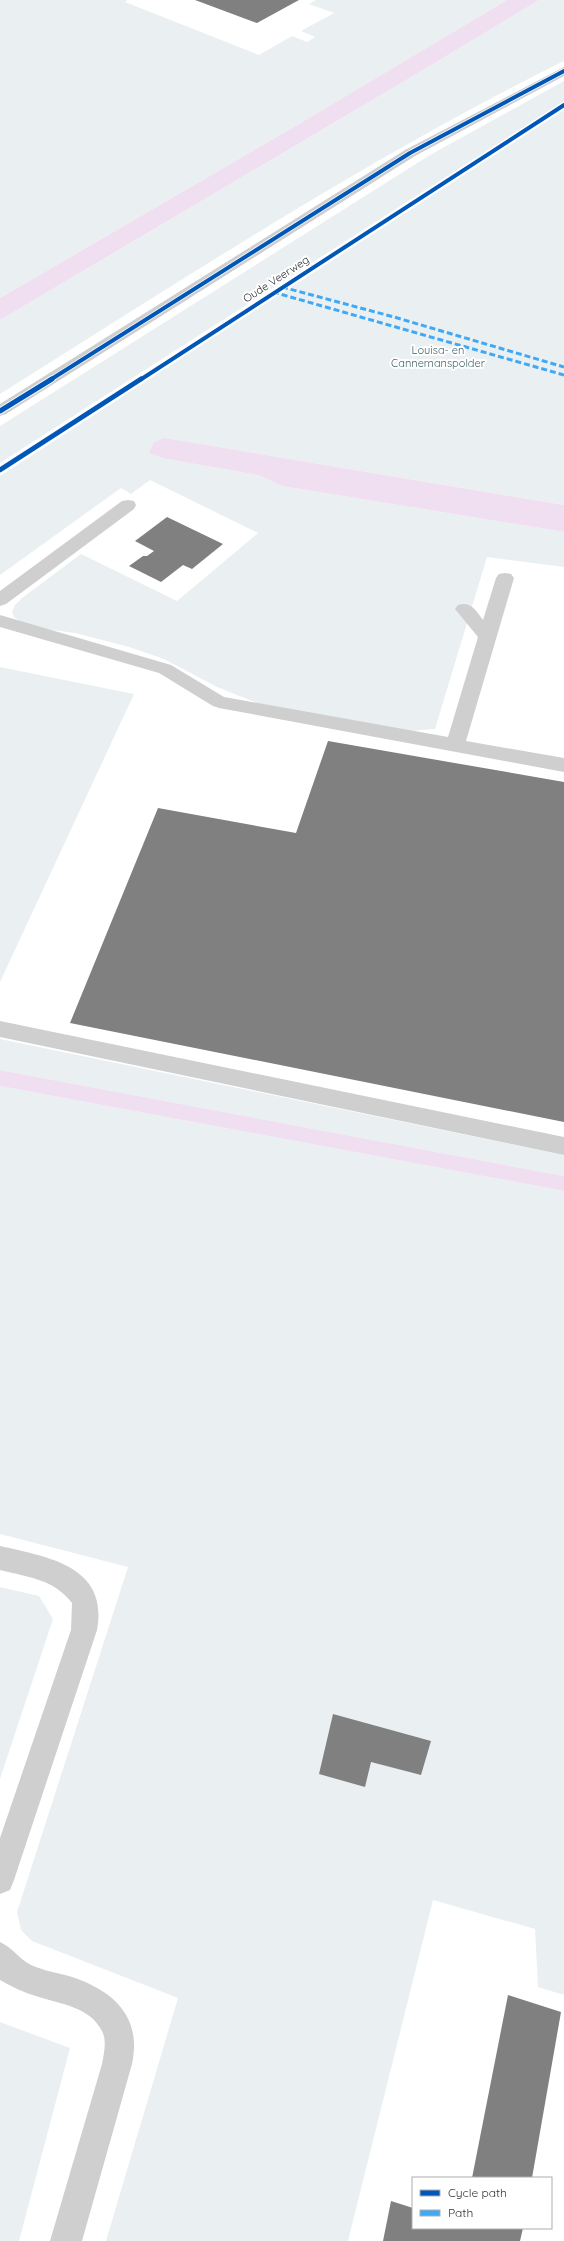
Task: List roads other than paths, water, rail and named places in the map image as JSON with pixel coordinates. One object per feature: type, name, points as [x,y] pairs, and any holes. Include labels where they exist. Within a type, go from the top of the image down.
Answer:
[{"type":"street","points":[[0,411],[410,153],[564,71]]},
{"type":"street","points":[[0,600],[128,505]]},
{"type":"street","points":[[455,745],[505,578]]},
{"type":"street","points":[[464,609],[488,636]]},
{"type":"street","points":[[0,621],[165,669],[218,702],[564,765]]},
{"type":"street","points":[[0,1029],[564,1146]]},
{"type":"street","points":[[0,1558],[56,1572],[71,1583],[84,1597],[86,1615],[84,1630],[0,1880]]},
{"type":"street","points":[[0,1958],[16,1974],[93,1998],[109,2013],[118,2030],[121,2048],[66,2241]]},
{"type":"park label","name":"Louisa- en Cannemanspolder","points":[[438,356]]}]
